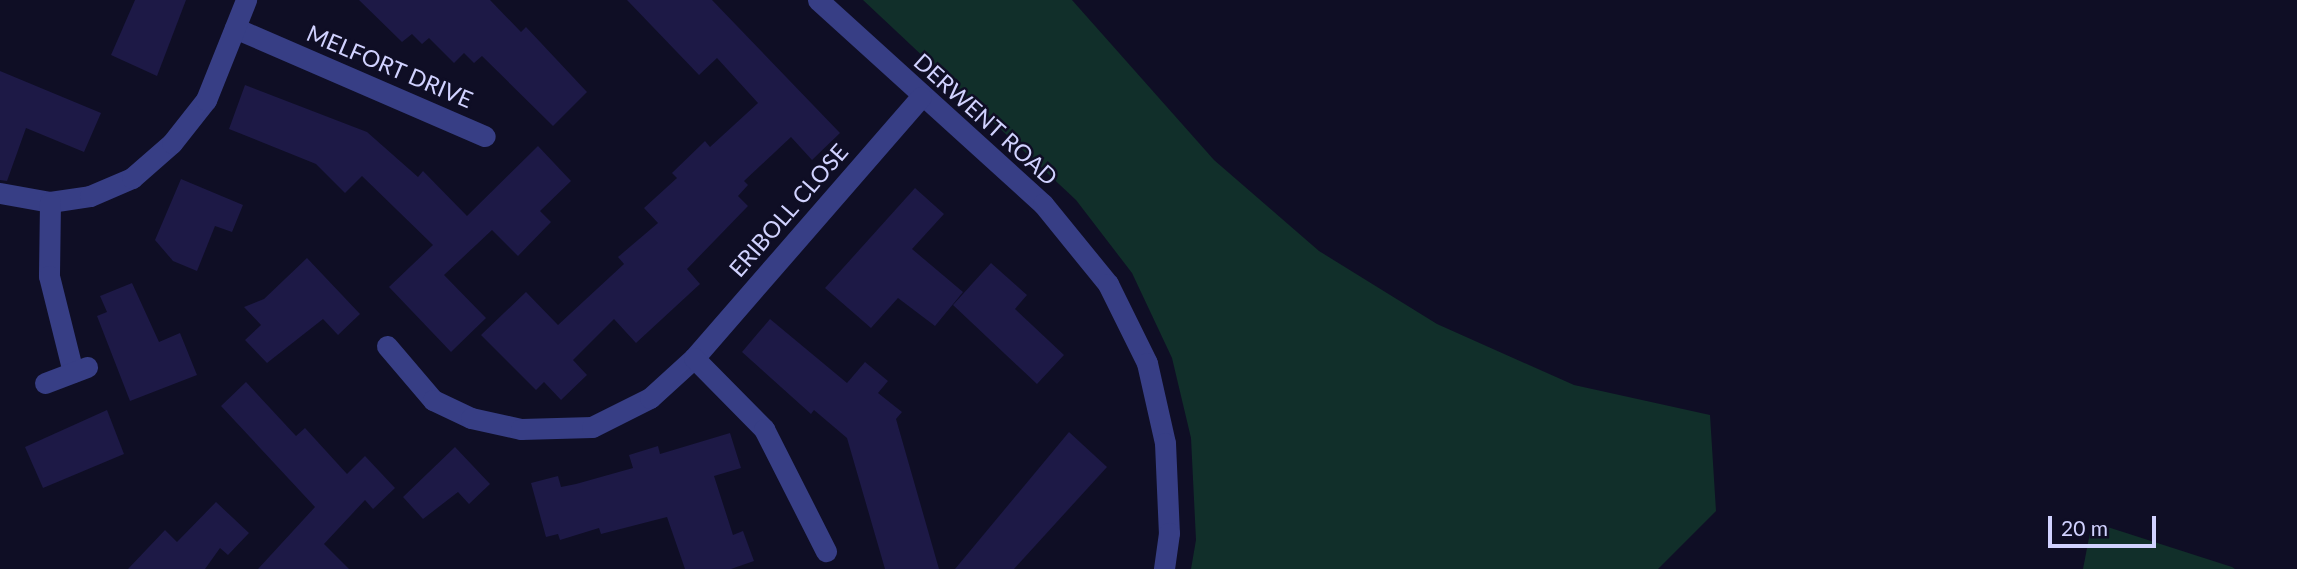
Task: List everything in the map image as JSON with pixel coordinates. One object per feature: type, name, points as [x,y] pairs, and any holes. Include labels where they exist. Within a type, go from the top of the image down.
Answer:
[{"type":"street","points":[[0,193],[50,202],[90,196],[131,178],[172,143],[206,100],[246,0]]},
{"type":"street","name":"DERWENT ROAD","points":[[818,0],[921,97],[1043,204],[1108,284],[1147,363],[1165,443],[1169,533],[1164,569]]},
{"type":"street","name":"MELFORT DRIVE","points":[[235,28],[485,136]]},
{"type":"street","name":"ERIBOLL CLOSE","points":[[387,346],[433,400],[471,418],[521,429],[592,427],[650,398],[694,358],[921,97]]},
{"type":"street","points":[[45,383],[80,370],[49,276],[50,202]]},
{"type":"street","points":[[694,358],[764,429],[826,551]]},
{"type":"green space","points":[[863,0],[1072,0],[1214,160],[1319,251],[1437,324],[1574,385],[1710,415],[1716,511],[1658,569],[1191,569],[1196,540],[1191,438],[1172,358],[1132,273],[1076,200]]},
{"type":"green space","points":[[2092,522],[2232,567],[2235,569],[2083,569]]},
{"type":"building","points":[[135,0],[186,0],[157,76],[111,55]]},
{"type":"building","points":[[359,0],[490,0],[521,32],[526,27],[587,92],[553,126],[482,56],[474,63],[464,53],[454,63],[429,38],[422,44],[412,34],[402,42]]},
{"type":"building","points":[[627,0],[712,0],[840,133],[812,160],[791,137],[744,181],[748,185],[738,196],[748,206],[687,269],[700,284],[636,343],[614,319],[573,360],[587,375],[561,400],[544,382],[536,390],[481,335],[526,292],[558,325],[624,264],[618,257],[658,223],[644,208],[677,178],[672,173],[705,141],[710,147],[758,103],[717,58],[699,75]]},
{"type":"building","points":[[0,71],[101,113],[84,152],[26,128],[7,181],[0,180]]},
{"type":"building","points":[[245,85],[367,132],[418,177],[423,171],[467,216],[538,146],[571,181],[540,211],[551,222],[518,256],[492,230],[444,275],[486,318],[451,352],[389,287],[433,245],[362,176],[345,193],[316,164],[229,129]]},
{"type":"building","points":[[181,179],[243,205],[232,232],[215,226],[197,271],[173,261],[155,240]]},
{"type":"building","points":[[915,188],[944,214],[912,249],[963,292],[935,326],[898,298],[871,328],[825,288]]},
{"type":"building","points":[[307,258],[360,314],[338,335],[323,319],[267,363],[245,340],[261,325],[244,307],[264,299]]},
{"type":"building","points":[[991,263],[1027,295],[1015,309],[1064,355],[1037,384],[953,305]]},
{"type":"building","points":[[132,283],[159,342],[180,333],[197,375],[130,401],[97,316],[107,312],[100,296]]},
{"type":"building","points":[[770,319],[847,383],[865,362],[888,381],[878,393],[902,412],[896,419],[939,569],[885,569],[847,438],[814,410],[811,414],[742,352]]},
{"type":"building","points":[[246,382],[296,436],[305,428],[347,474],[365,456],[395,488],[373,509],[365,500],[324,544],[349,569],[258,569],[315,507],[221,406]]},
{"type":"building","points":[[107,410],[124,454],[43,488],[25,447]]},
{"type":"building","points":[[1069,432],[1107,467],[1014,569],[955,569]]},
{"type":"building","points":[[730,433],[741,468],[714,476],[733,535],[743,531],[754,561],[731,569],[685,569],[667,517],[601,534],[599,528],[560,540],[558,534],[546,537],[531,483],[558,476],[561,487],[576,484],[633,468],[629,455],[658,446],[660,454]]},
{"type":"building","points":[[455,447],[490,484],[469,504],[458,492],[423,519],[403,497]]},
{"type":"building","points":[[216,502],[249,533],[228,555],[220,548],[205,569],[128,569],[165,530],[177,542]]}]
